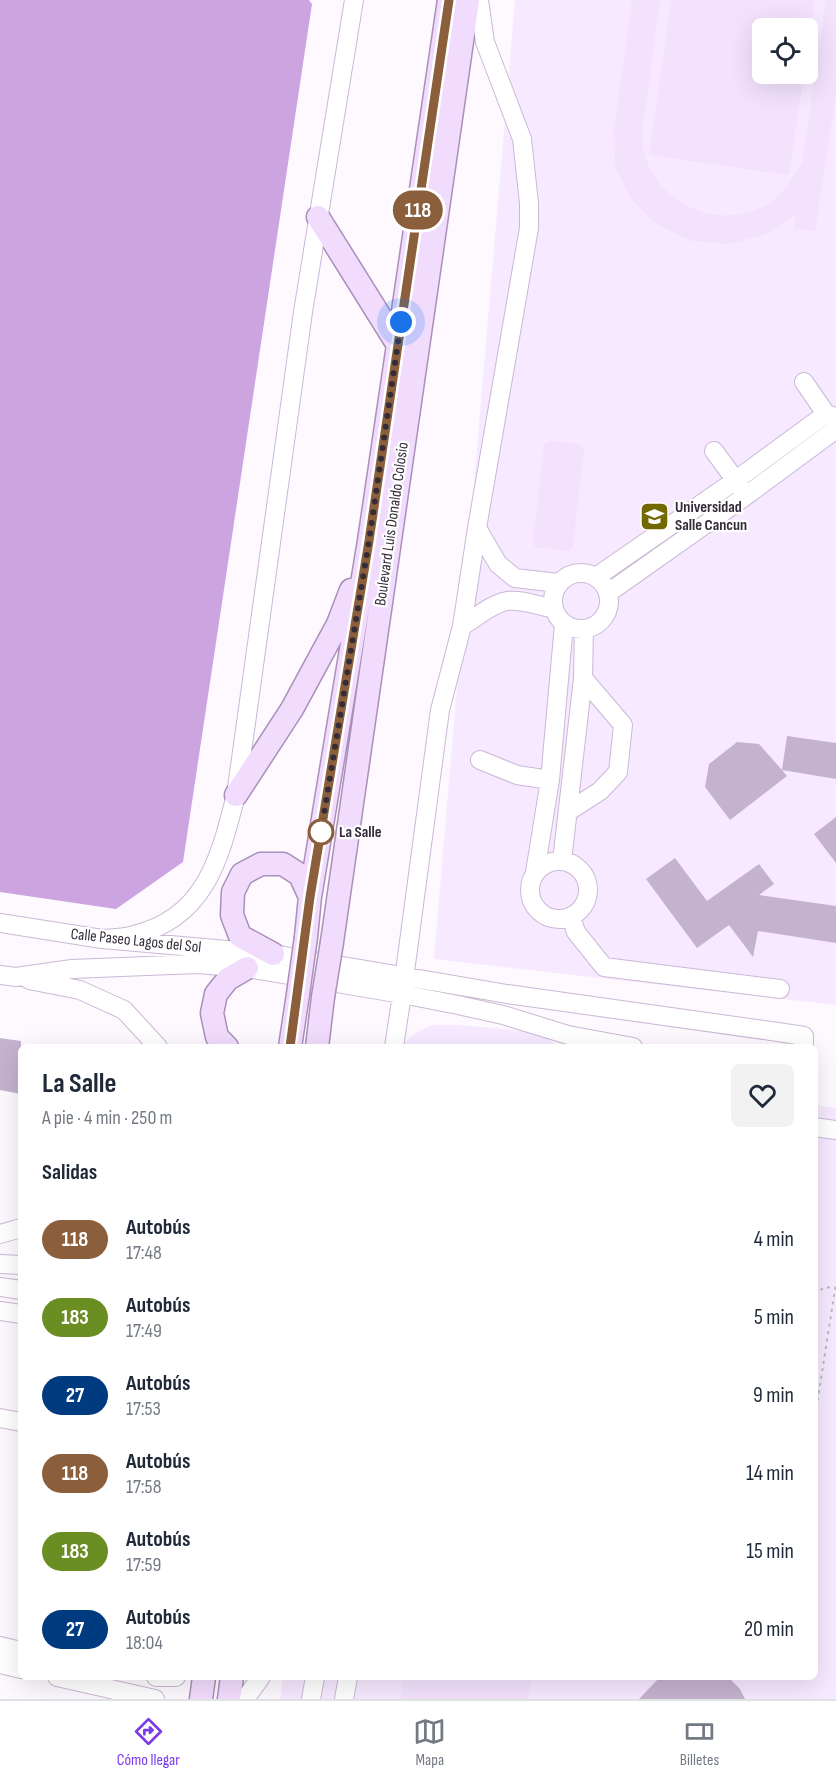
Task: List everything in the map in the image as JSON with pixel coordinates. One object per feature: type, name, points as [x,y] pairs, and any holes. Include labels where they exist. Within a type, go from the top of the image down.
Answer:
[{"type":"main road","name":"Boulevard Luis Donaldo Colosio","points":[[291,1038],[310,897],[369,541],[449,0]]},
{"type":"main road","name":"Boulevard Luis Donaldo Colosio","points":[[317,1044],[468,0]]},
{"type":"main road","points":[[318,217],[398,345]]},
{"type":"main road","points":[[236,795],[292,709],[338,624],[369,541]]},
{"type":"main road","points":[[273,954],[240,936],[232,915],[233,892],[242,874],[261,864],[284,864],[300,875],[310,897]]},
{"type":"main road","points":[[223,1044],[217,1037],[212,1013],[216,994],[228,978],[247,968]]},
{"type":"main road","points":[[201,1699],[204,1680]]},
{"type":"main road","points":[[229,1699],[232,1680]]},
{"type":"street","points":[[102,939],[134,936],[163,925],[187,908],[208,881],[222,848],[236,795],[270,542],[318,217],[354,0]]},
{"type":"street","points":[[394,1044],[440,710],[462,626],[529,228],[529,203],[522,139],[485,42],[479,0]]},
{"type":"street","points":[[608,592],[747,495],[835,429],[833,420],[804,382]]},
{"type":"street","points":[[596,577],[736,480],[833,420]]},
{"type":"street","points":[[714,451],[747,495]]},
{"type":"street","points":[[477,528],[498,564],[515,578],[558,583]]},
{"type":"street","points":[[580,573],[588,573],[596,577],[608,592],[609,602],[606,612],[594,626],[570,627],[559,616],[552,600],[558,583],[564,578],[580,573]]},
{"type":"street","points":[[462,626],[494,606],[514,601],[559,616]]},
{"type":"street","points":[[535,872],[547,863],[562,861],[572,864],[585,876],[588,885],[585,904],[571,916],[562,919],[552,918],[543,915],[536,908],[529,890],[535,872],[550,780],[559,616]]},
{"type":"street","points":[[562,861],[583,678],[584,628]]},
{"type":"street","points":[[569,811],[600,791],[618,772],[623,725],[583,678]]},
{"type":"street","points":[[480,760],[517,774],[550,780]]},
{"type":"street","points":[[571,916],[576,932],[604,967],[780,989]]},
{"type":"street","name":"Calle Paseo Lagos del Sol","points":[[0,923],[102,939],[273,954],[403,986]]},
{"type":"street","name":"Calle Paseo Lagos del Sol","points":[[8,976],[72,969],[196,964],[403,986]]},
{"type":"street","points":[[8,976],[80,990],[124,1010],[155,1044]]},
{"type":"street","points":[[403,986],[507,994],[804,1036],[804,1044]]},
{"type":"street","points":[[403,986],[568,1035],[617,1044]]},
{"type":"street","points":[[503,1015],[507,994]]},
{"type":"street","points":[[818,1128],[836,1130]]},
{"type":"street","points":[[0,1234],[18,1229]]},
{"type":"street","points":[[0,1264],[18,1265]]},
{"type":"street","points":[[0,1287],[18,1290]]},
{"type":"street","points":[[0,1311],[18,1314]]},
{"type":"street","points":[[0,1418],[18,1421]]},
{"type":"street","points":[[0,1646],[18,1650]]},
{"type":"street","points":[[0,1664],[18,1668]]},
{"type":"street","points":[[70,1680],[155,1699]]},
{"type":"street","points":[[245,1699],[259,1680]]},
{"type":"street","points":[[311,1699],[314,1680]]},
{"type":"street","points":[[344,1699],[347,1680]]},
{"type":"path","points":[[818,1399],[836,1283]]},
{"type":"path","points":[[818,1291],[825,1287],[836,1289]]},
{"type":"shaded area","points":[[0,0],[309,0],[312,4],[183,862],[116,909],[0,892]]},
{"type":"shaded area","name":"Universidad Salle Cancun","points":[[515,0],[836,0],[836,1005],[434,959]]},
{"type":"shaded area","points":[[632,0],[660,0],[642,131],[647,162],[657,180],[670,194],[687,206],[706,213],[726,215],[746,213],[766,205],[787,186],[802,164],[814,84],[818,84],[818,55],[826,0],[836,0],[836,94],[815,231],[794,228],[796,215],[765,235],[729,244],[692,241],[658,225],[631,199],[615,166],[614,129]]},
{"type":"shaded area","points":[[671,0],[815,0],[812,18],[752,18],[752,84],[803,84],[789,175],[649,155]]},
{"type":"shaded area","points":[[550,441],[580,444],[584,449],[573,546],[569,551],[535,547],[533,541],[544,445]]},
{"type":"shaded area","points":[[432,1025],[460,1025],[543,1033],[554,1044],[404,1044],[415,1033]]},
{"type":"shaded area","points":[[818,1105],[836,1108],[836,1699],[280,1699],[283,1680],[818,1680]]},
{"type":"shaded area","points":[[403,1680],[532,1680],[529,1699],[400,1699]]},
{"type":"building","points":[[787,736],[836,743],[836,779],[782,770]]},
{"type":"building","points":[[737,742],[759,744],[787,776],[730,820],[705,787],[709,764]]},
{"type":"building","points":[[836,817],[836,863],[814,834]]},
{"type":"building","points":[[675,858],[707,901],[759,864],[774,884],[759,895],[836,906],[836,943],[758,931],[753,957],[729,925],[697,948],[646,879]]},
{"type":"building","points":[[0,1038],[21,1041],[21,1044],[18,1044],[18,1093],[0,1090]]},
{"type":"building","points":[[657,1680],[731,1680],[740,1689],[745,1699],[639,1699]]},
{"type":"bus line","name":"118","points":[[290,1044],[310,897],[369,541],[449,0]]},
{"type":"place","name":"Universidad Salle Cancun","points":[[654,516]]},
{"type":"place","name":"La Salle","points":[[321,832]]},
{"type":"route","points":[[321,832],[369,541],[401,322]]}]
